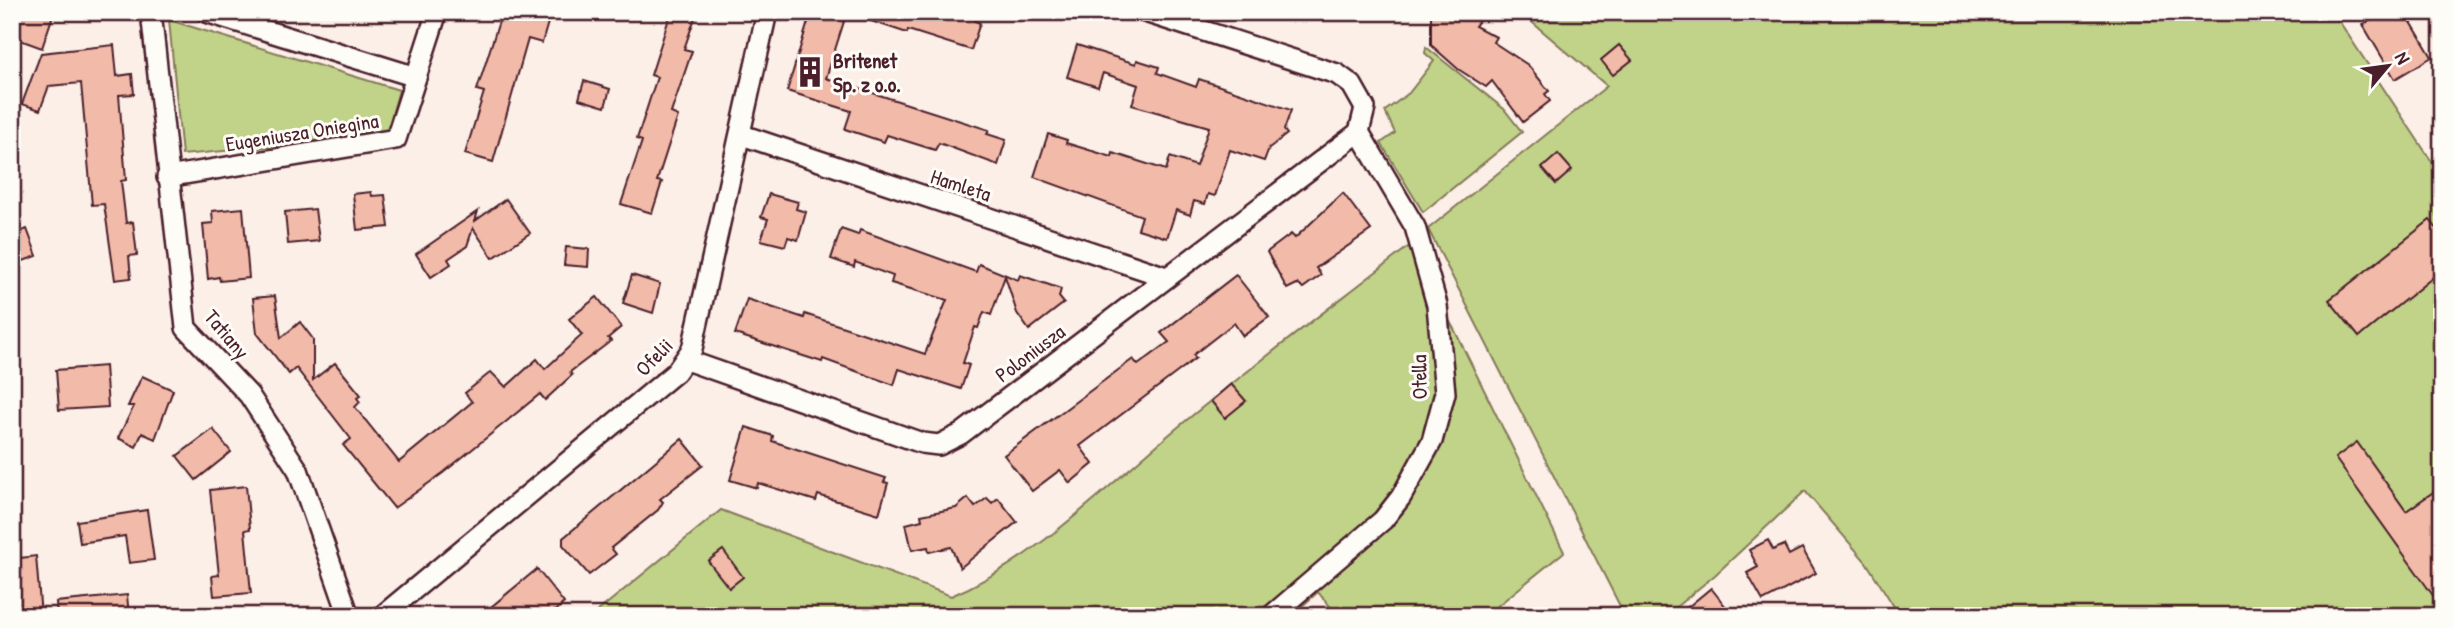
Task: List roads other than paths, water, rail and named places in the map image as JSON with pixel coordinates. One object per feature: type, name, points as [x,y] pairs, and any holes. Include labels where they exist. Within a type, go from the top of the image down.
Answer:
[{"type":"street","name":"Tatiany","points":[[151,12],[167,177],[186,328],[249,395],[298,470],[349,616]]},
{"type":"street","points":[[206,12],[416,77]]},
{"type":"street","name":"Eugeniusza Oniegina","points":[[167,177],[396,139],[437,12]]},
{"type":"street","name":"Ofelii","points":[[382,616],[676,372],[686,360],[692,349],[742,135],[767,12]]},
{"type":"street","points":[[1146,12],[1337,74],[1352,85],[1365,108],[1359,132]]},
{"type":"street","name":"Poloniusza","points":[[686,360],[922,443],[939,445],[961,434],[1359,132]]},
{"type":"street","name":"Otella","points":[[1271,616],[1382,520],[1401,497],[1432,441],[1446,393],[1437,305],[1415,227],[1359,132]]},
{"type":"street","name":"Hamleta","points":[[742,135],[1166,277]]},
{"type":"place","name":"Britenet Sp. z o.o.","points":[[810,72]]}]
